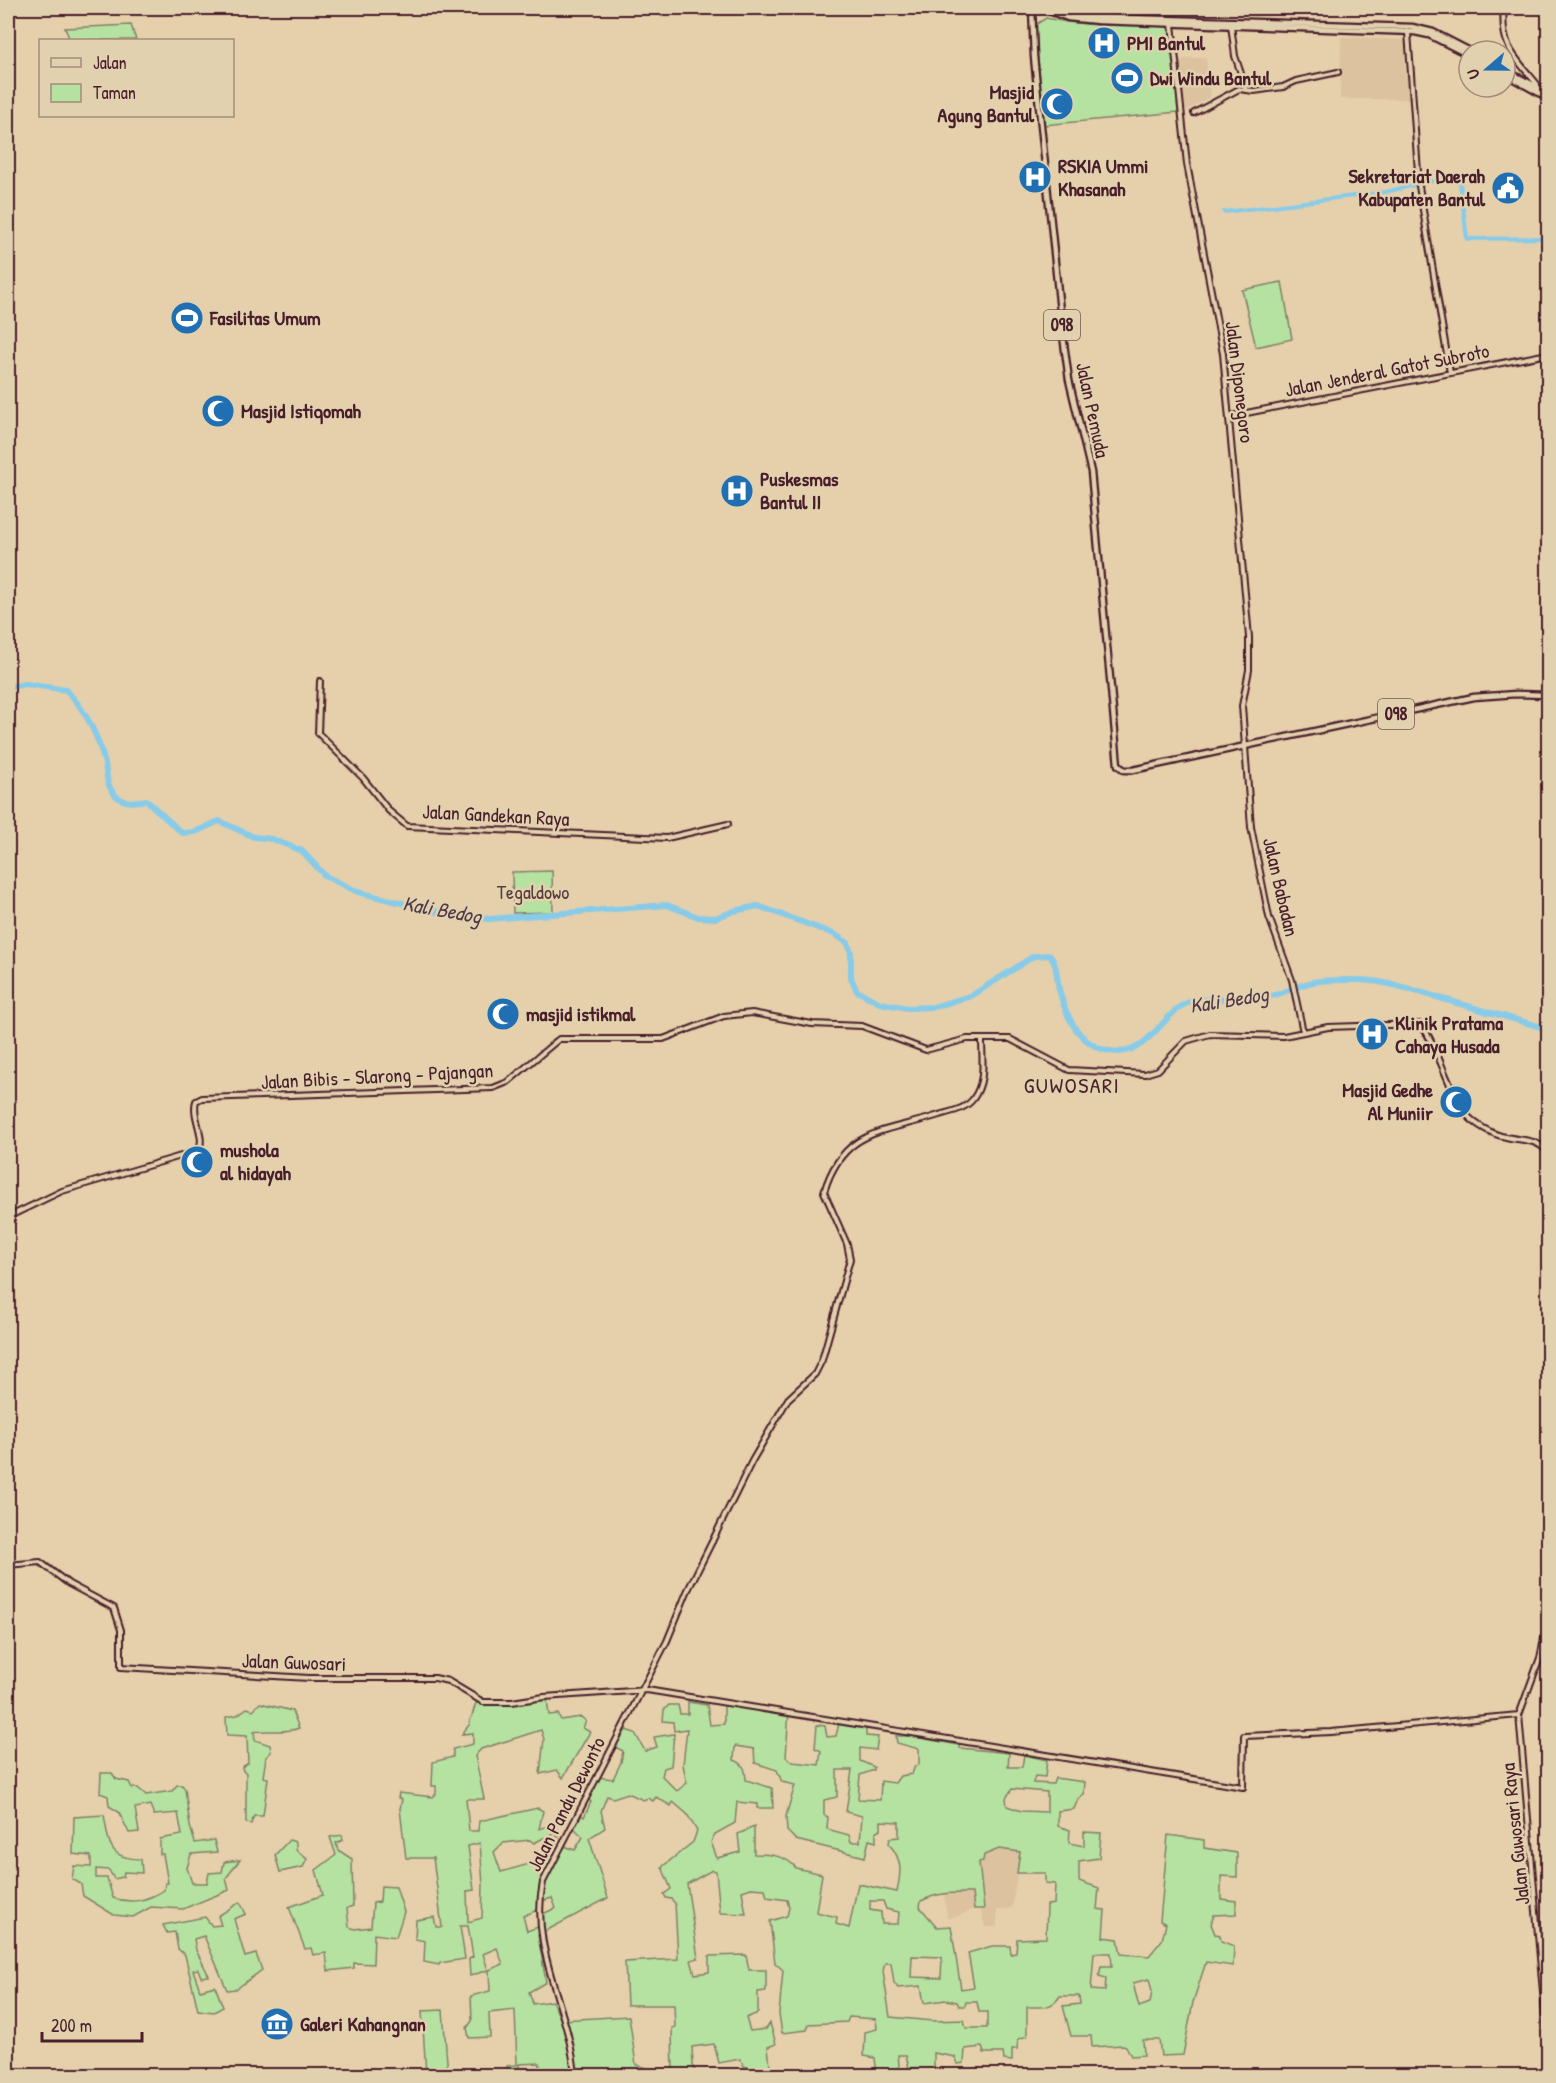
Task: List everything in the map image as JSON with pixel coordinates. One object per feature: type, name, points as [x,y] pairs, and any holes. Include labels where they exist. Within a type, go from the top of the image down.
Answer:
[{"type":"main road","name":"Jalan Pemuda","points":[[1032,8],[1034,57],[1069,380],[1091,472],[1116,756],[1121,768],[1133,770],[1245,746]]},
{"type":"main road","points":[[1041,8],[1081,20],[1172,24],[1298,24],[1408,31],[1429,35],[1457,48]]},
{"type":"main road","points":[[1053,8],[1083,16],[1412,27],[1432,32],[1457,46]]},
{"type":"main road","points":[[1517,78],[1548,95]]},
{"type":"main road","points":[[1517,78],[1548,95]]},
{"type":"main road","name":"098","points":[[1245,746],[1474,697],[1516,694],[1548,695]]},
{"type":"street","points":[[1504,8],[1504,32],[1509,49],[1537,84],[1536,87]]},
{"type":"street","name":"Jalan Diponegoro","points":[[1172,24],[1181,124],[1221,336],[1231,416],[1249,637],[1249,670],[1242,706],[1245,746]]},
{"type":"street","points":[[1231,25],[1235,56],[1246,88]]},
{"type":"street","points":[[1408,31],[1419,185],[1450,373]]},
{"type":"street","points":[[1194,113],[1223,95],[1246,88],[1254,91],[1283,87],[1296,81],[1338,72]]},
{"type":"street","name":"Jalan Jenderal Gatot Subroto","points":[[1231,416],[1548,354]]},
{"type":"street","name":"Jalan Gandekan Raya","points":[[320,681],[318,733],[363,778],[389,811],[407,826],[667,838],[728,824]]},
{"type":"street","name":"Jalan Babadan","points":[[1245,746],[1251,826],[1266,904],[1292,980],[1303,1032]]},
{"type":"street","name":"Jalan Bibis - Slarong - Pajangan","points":[[8,1217],[62,1191],[198,1151],[201,1143],[194,1109],[196,1101],[205,1097],[494,1088],[508,1082],[559,1039],[663,1039],[733,1014],[755,1013],[812,1024],[862,1026],[926,1050],[964,1040],[1013,1040],[1069,1070],[1145,1074],[1158,1070],[1183,1043],[1202,1036],[1226,1033],[1284,1036],[1334,1026],[1421,1025],[1427,1031],[1437,1060],[1467,1115],[1496,1134],[1533,1141],[1548,1152]]},
{"type":"street","name":"Jalan Pandu Dewonto","points":[[575,2076],[570,2037],[544,1953],[541,1888],[544,1877],[641,1690],[753,1461],[788,1399],[815,1374],[822,1360],[850,1259],[847,1244],[826,1198],[825,1189],[846,1151],[858,1140],[923,1121],[960,1108],[972,1101],[983,1077],[982,1040]]},
{"type":"street","points":[[1548,1234],[1548,1260]]},
{"type":"street","name":"Jalan Guwosari","points":[[8,1565],[40,1562],[69,1584],[114,1608],[121,1630],[121,1667],[315,1678],[435,1678],[448,1681],[479,1701],[499,1703],[544,1696],[641,1690]]},
{"type":"street","name":"Jalan Guwosari Raya","points":[[1548,1620],[1540,1658],[1520,1715],[1548,2050]]},
{"type":"street","points":[[641,1690],[813,1715],[1243,1787],[1244,1736],[1331,1732],[1520,1715]]},
{"type":"shaded area","points":[[1341,37],[1405,40],[1405,71],[1409,71],[1410,99],[1340,99]]},
{"type":"shaded area","points":[[1206,57],[1210,97],[1187,110],[1183,107],[1179,60]]},
{"type":"shaded area","points":[[999,1849],[1020,1852],[1012,1908],[997,1910],[997,1927],[985,1927],[981,1910],[984,1909],[979,1861],[983,1855]]},
{"type":"shaded area","points":[[955,1891],[972,1893],[974,1909],[959,1916],[947,1918],[944,1893]]},
{"type":"green space","points":[[1046,18],[1093,25],[1172,24],[1178,112],[1044,125],[1035,25]]},
{"type":"green space","points":[[131,25],[136,39],[70,39],[65,28]]},
{"type":"green space","points":[[1282,282],[1292,339],[1256,347],[1242,290]]},
{"type":"green space","name":"Tegaldowo","points":[[552,871],[553,912],[513,913],[512,872]]},
{"type":"green space","points":[[547,1700],[549,1715],[558,1714],[561,1720],[581,1717],[586,1721],[583,1728],[590,1732],[563,1778],[557,1770],[540,1774],[544,1739],[541,1730],[481,1749],[475,1756],[484,1799],[466,1799],[469,1831],[478,1831],[479,1821],[538,1808],[543,1811],[539,1829],[554,1824],[559,1831],[559,1837],[553,1833],[534,1843],[530,1840],[503,1843],[494,1852],[501,1872],[540,1861],[549,1864],[559,1844],[575,1850],[583,1837],[573,1827],[580,1815],[584,1817],[591,1802],[588,1799],[598,1777],[613,1779],[621,1762],[623,1751],[615,1747],[626,1730],[635,1733],[645,1751],[657,1747],[654,1737],[674,1734],[671,1766],[664,1768],[662,1776],[677,1791],[687,1783],[683,1765],[687,1729],[674,1731],[673,1722],[663,1721],[664,1710],[669,1705],[678,1705],[680,1714],[688,1714],[688,1702],[707,1705],[710,1725],[724,1724],[724,1701],[789,1710],[786,1757],[793,1762],[819,1765],[821,1751],[815,1748],[817,1725],[825,1726],[827,1737],[836,1736],[839,1723],[866,1727],[866,1736],[878,1737],[876,1750],[860,1748],[860,1761],[874,1767],[874,1770],[860,1775],[858,1799],[880,1800],[881,1781],[895,1783],[900,1776],[912,1774],[915,1766],[919,1765],[919,1749],[897,1743],[896,1736],[909,1736],[959,1745],[960,1748],[1009,1753],[1008,1767],[1022,1767],[1024,1755],[1047,1760],[1045,1777],[1035,1776],[1033,1783],[1053,1784],[1055,1778],[1085,1782],[1084,1794],[1078,1799],[1074,1809],[1058,1811],[1058,1826],[1070,1830],[1069,1843],[1084,1846],[1084,1832],[1101,1833],[1099,1858],[1079,1861],[1079,1881],[1099,1888],[1097,1909],[1105,1910],[1103,1937],[1118,1939],[1121,1954],[1149,1956],[1162,1940],[1166,1924],[1160,1921],[1168,1835],[1204,1840],[1204,1848],[1237,1853],[1237,1877],[1221,1876],[1221,1899],[1236,1901],[1236,1914],[1214,1915],[1211,1924],[1215,1934],[1220,1935],[1221,1941],[1234,1946],[1233,1966],[1206,1962],[1193,2002],[1183,2055],[1161,2056],[1159,2040],[1143,2040],[1144,2055],[1131,2056],[1126,2046],[1123,2045],[1092,2047],[1091,2036],[1071,2036],[1063,2006],[1080,2004],[1079,1996],[1060,1996],[1050,2005],[1027,2007],[1027,2036],[1018,2039],[1017,2049],[1012,2049],[1012,2061],[1004,2060],[1003,2053],[984,2053],[982,2047],[965,2049],[964,2063],[958,2064],[955,2057],[934,2053],[934,2072],[937,2075],[920,2075],[918,2068],[909,2068],[906,2055],[898,2055],[900,2075],[877,2075],[875,2058],[864,2056],[865,2032],[877,2029],[876,2019],[849,2017],[847,2022],[809,2024],[807,2030],[782,2033],[779,2014],[783,1970],[775,1963],[770,1921],[787,1916],[789,1908],[787,1900],[767,1897],[765,1889],[751,1888],[742,1891],[746,1914],[720,1913],[716,1871],[712,1870],[687,1884],[698,1958],[691,1960],[695,1974],[709,1972],[709,1956],[746,1955],[749,1970],[766,1970],[766,1991],[758,1992],[758,2013],[746,2018],[750,2031],[766,2029],[770,2023],[776,2044],[768,2047],[771,2075],[752,2075],[751,2068],[744,2066],[740,2059],[719,2063],[714,2044],[692,2047],[693,2065],[697,2075],[673,2075],[539,2075],[540,2063],[519,2064],[519,2075],[507,2075],[507,2066],[517,2065],[515,2010],[489,2013],[490,2037],[469,2038],[467,2028],[472,2021],[471,1996],[490,1991],[489,1970],[503,1964],[497,1948],[483,1954],[488,1970],[470,1976],[469,1959],[473,1957],[468,1926],[460,1926],[465,1959],[439,1965],[424,1962],[425,1941],[415,1939],[416,1920],[434,1917],[436,1927],[442,1927],[433,1858],[406,1858],[400,1809],[402,1799],[398,1798],[399,1793],[433,1797],[436,1794],[436,1786],[432,1786],[433,1762],[453,1757],[453,1749],[473,1744],[473,1733],[462,1734],[469,1725],[476,1703],[510,1705]],"holes":[[[735,1746],[754,1749],[755,1763],[777,1770],[782,1782],[795,1785],[786,1816],[787,1831],[796,1840],[865,1857],[869,1840],[876,1842],[876,1832],[881,1829],[881,1821],[899,1822],[899,1837],[890,1838],[889,1844],[897,1855],[900,1866],[897,1892],[858,1884],[849,1928],[836,1924],[837,1917],[816,1912],[822,1874],[796,1868],[787,1860],[777,1856],[754,1854],[754,1827],[738,1834],[740,1852],[717,1858],[711,1842],[715,1834],[735,1823],[737,1802],[757,1804],[757,1808],[773,1808],[772,1788],[746,1780],[744,1767],[734,1760]],[[837,1770],[852,1770],[846,1812],[862,1816],[860,1842],[851,1842],[849,1835],[827,1829],[828,1817],[824,1815],[824,1800],[837,1797]],[[1012,1789],[1047,1792],[1047,1812],[1021,1811],[1007,1806],[1006,1798]],[[628,1793],[643,1800],[648,1798],[653,1801],[656,1797],[671,1806],[673,1802],[687,1814],[697,1831],[693,1842],[662,1867],[671,1889],[664,1894],[666,1898],[675,1903],[678,1959],[625,1962],[627,2005],[674,2005],[673,2075],[636,2065],[629,2016],[561,2020],[552,2001],[533,2004],[529,1992],[546,1982],[538,1935],[608,1898],[589,1838],[605,1828],[601,1811],[607,1796],[613,1798]],[[480,1843],[483,1885],[482,1918],[468,1922],[467,1891],[474,1890],[468,1846]],[[999,1849],[1020,1852],[1017,1873],[1045,1873],[1045,1883],[1055,1884],[1054,1904],[1047,1905],[1046,1938],[1017,1939],[1016,1953],[1011,1954],[1010,1946],[992,1946],[968,1953],[974,1987],[961,1989],[951,1926],[937,1927],[920,1907],[921,1901],[934,1896],[972,1893],[974,1909],[984,1909],[979,1862],[983,1861],[984,1855]],[[552,1898],[556,1908],[538,1916],[538,1927],[527,1931],[523,1916],[542,1908],[542,1901]],[[870,1901],[883,1901],[886,1909],[899,1912],[898,1924],[882,1924],[881,1912],[870,1910]],[[1094,1953],[1111,1953],[1112,1966],[1101,1966],[1099,1976],[1106,1978],[1105,1991],[1091,1990]],[[912,1956],[942,1957],[941,1978],[911,1977]],[[885,1963],[891,1963],[894,1983],[898,1988],[921,1986],[924,2003],[946,2000],[957,2002],[959,2006],[965,2006],[966,2002],[977,2002],[979,2012],[987,2012],[987,2028],[966,2028],[964,2020],[933,2021],[890,2017],[883,1971]],[[1149,1979],[1152,1991],[1150,2003],[1139,2007],[1133,1983]]]},
{"type":"green space","points":[[260,1703],[292,1711],[299,1728],[288,1731],[254,1732],[255,1740],[270,1745],[271,1752],[266,1757],[263,1777],[268,1778],[263,1816],[254,1816],[251,1824],[246,1823],[246,1773],[242,1767],[248,1763],[247,1736],[227,1735],[226,1717],[237,1715],[247,1708],[253,1710]]},
{"type":"green space","points":[[101,1773],[112,1773],[116,1779],[129,1782],[132,1788],[138,1788],[146,1795],[172,1791],[177,1785],[182,1785],[185,1789],[190,1826],[195,1843],[214,1840],[217,1852],[191,1854],[187,1868],[192,1883],[207,1883],[209,1873],[222,1872],[224,1862],[240,1860],[226,1878],[229,1890],[183,1909],[151,1907],[133,1917],[114,1915],[83,1896],[81,1884],[72,1879],[74,1866],[91,1867],[91,1856],[73,1854],[74,1817],[104,1815],[112,1848],[122,1856],[141,1859],[142,1873],[124,1872],[123,1877],[114,1879],[109,1870],[96,1869],[96,1878],[107,1878],[113,1898],[126,1901],[151,1897],[164,1890],[165,1883],[168,1883],[163,1854],[160,1854],[160,1839],[182,1835],[178,1813],[154,1815],[150,1805],[135,1808],[139,1832],[129,1833],[119,1812],[109,1806],[108,1796],[100,1793]]},
{"type":"green space","points":[[342,1835],[343,1840],[336,1843],[338,1850],[352,1859],[353,1906],[347,1908],[349,1927],[355,1929],[371,1927],[373,1903],[380,1902],[381,1886],[396,1887],[404,1912],[396,1937],[374,1934],[373,1964],[354,1963],[354,1968],[328,1971],[326,1953],[313,1955],[311,1948],[305,1949],[289,1907],[323,1895],[316,1870],[336,1855],[330,1837]]},
{"type":"green space","points":[[289,1840],[296,1842],[296,1850],[307,1859],[303,1867],[280,1872],[275,1855]]},
{"type":"green space","points":[[240,1902],[246,1914],[234,1919],[245,1957],[256,1954],[262,1970],[236,1989],[227,1990],[204,1936],[194,1939],[196,1950],[209,1976],[201,1977],[198,1969],[193,1970],[200,1990],[215,1986],[223,2007],[214,2012],[198,2010],[185,1955],[178,1949],[175,1932],[167,1933],[163,1925],[205,1917],[212,1926],[221,1925],[218,1916]]},
{"type":"green space","points":[[443,2010],[448,2075],[426,2075],[422,2011]]},
{"type":"waterway","points":[[1224,212],[1385,192],[1459,175],[1467,239],[1548,238]]},
{"type":"waterway","name":"Kali Bedog","points":[[8,687],[26,684],[66,690],[80,706],[95,734],[105,764],[108,784],[115,795],[126,801],[146,800],[182,833],[195,832],[219,821],[254,837],[272,839],[302,851],[325,876],[358,892],[450,915],[489,919],[667,905],[698,917],[715,918],[758,906],[834,934],[848,943],[851,953],[851,978],[857,991],[880,1003],[908,1008],[933,1007],[971,996],[1034,956],[1050,955],[1056,967],[1059,989],[1068,1017],[1073,1025],[1093,1045],[1119,1052],[1132,1049],[1144,1042],[1185,1004],[1205,999],[1265,998],[1306,984],[1330,980],[1359,980],[1391,984],[1548,1029]]},
{"type":"place","name":"PMI Bantul","points":[[1104,43]]},
{"type":"place","name":"Dwi Windu Bantul","points":[[1127,78]]},
{"type":"place","name":"Masjid Agung Bantul","points":[[1057,104]]},
{"type":"place","name":"RSKIA Ummi Khasanah","points":[[1035,177]]},
{"type":"place","name":"Sekretariat Daerah Kabupaten Bantul","points":[[1508,188]]},
{"type":"place","name":"Fasilitas Umum","points":[[187,318]]},
{"type":"place","name":"Masjid Istiqomah","points":[[218,411]]},
{"type":"place","name":"Puskesmas Bantul II","points":[[737,491]]},
{"type":"place","name":"masjid istikmal","points":[[503,1014]]},
{"type":"place","name":"Klinik Pratama Cahaya Husada","points":[[1372,1034]]},
{"type":"place","name":"Masjid Gedhe Al Muniir","points":[[1456,1102]]},
{"type":"place","name":"mushola al hidayah","points":[[197,1162]]},
{"type":"place","name":"Galeri Kahangnan","points":[[277,2024]]},
{"type":"district","name":"GUWOSARI","points":[[1072,1085]]}]
